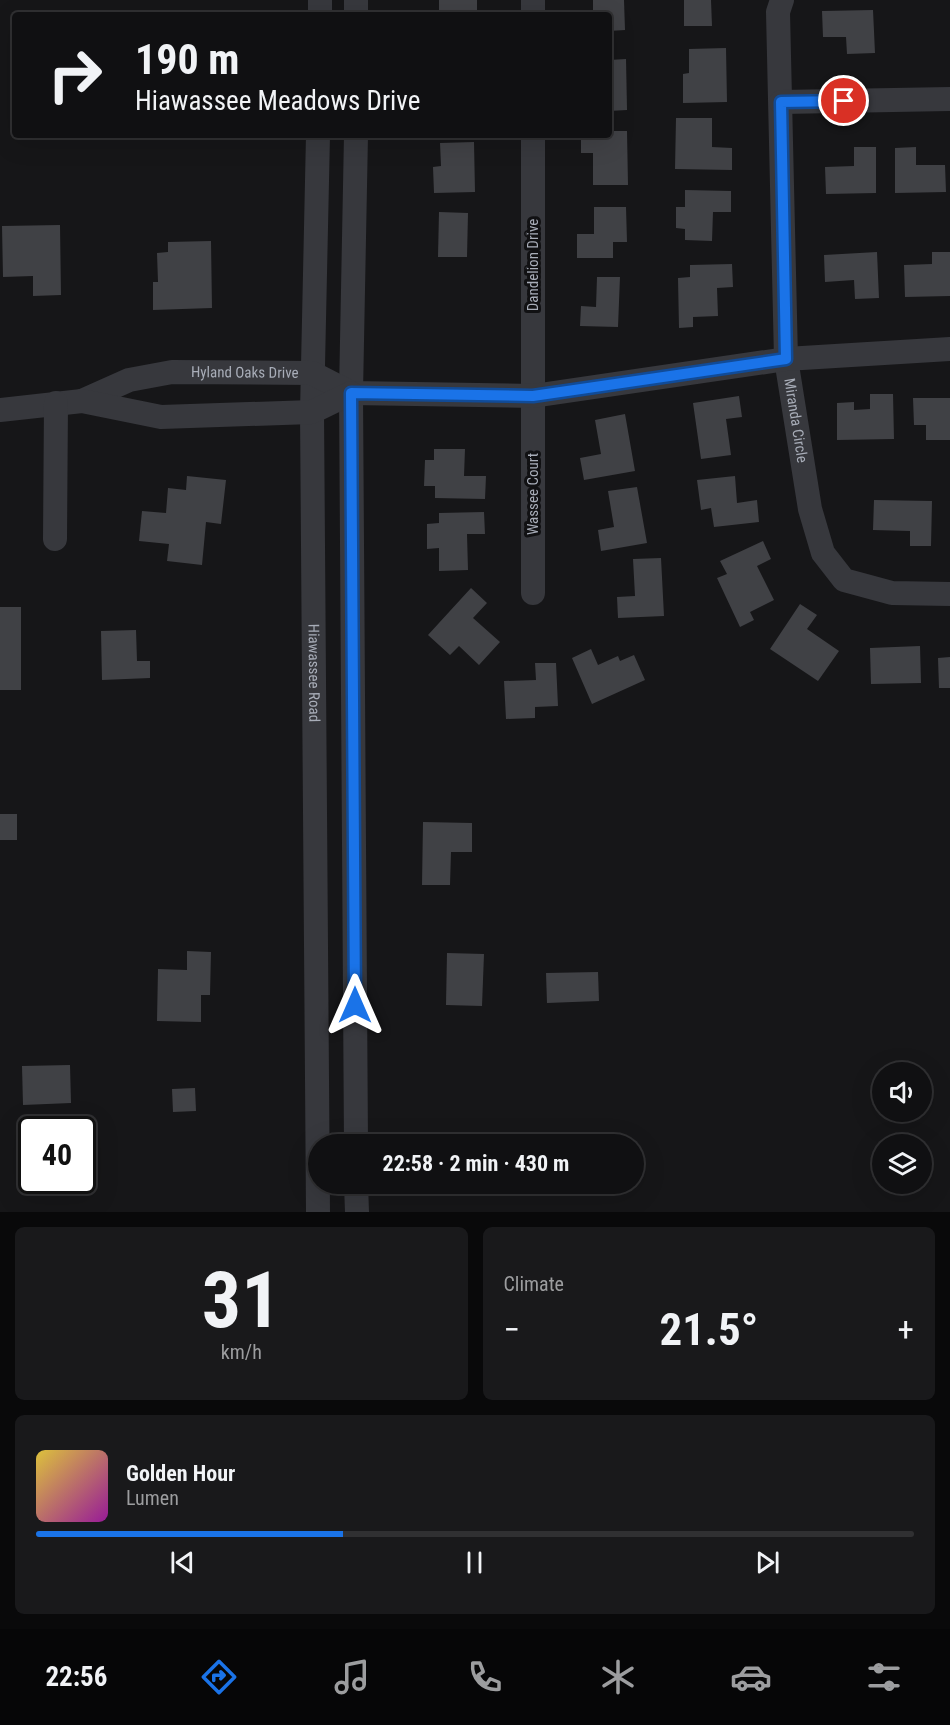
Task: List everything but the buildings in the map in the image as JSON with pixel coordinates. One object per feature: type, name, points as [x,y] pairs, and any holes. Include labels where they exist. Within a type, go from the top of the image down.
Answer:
[{"type":"street","name":"Miranda Circle","points":[[782,0],[778,12],[786,359],[810,509],[823,553],[844,580],[892,593],[950,594]]},
{"type":"street","points":[[781,102],[950,99]]},
{"type":"street","name":"Hiawassee Road","points":[[318,138],[312,412],[318,1212]]},
{"type":"street","points":[[356,138],[351,393],[356,1134]]},
{"type":"street","name":"Dandelion Drive","points":[[533,138],[533,396]]},
{"type":"street","points":[[351,393],[533,396],[786,359],[950,349]]},
{"type":"street","name":"Hyland Oaks Drive","points":[[82,401],[129,380],[172,372],[312,373],[351,393]]},
{"type":"street","name":"Hyland Oaks Drive","points":[[0,410],[82,401],[161,417],[312,412],[351,393]]},
{"type":"street","name":"Wassee Court","points":[[533,396],[533,593]]},
{"type":"street","points":[[55,540],[56,403]]},
{"type":"street","points":[[356,1194],[357,1212]]},
{"type":"route","points":[[355,1005],[351,393],[533,396],[786,359],[781,102],[844,101]]}]
